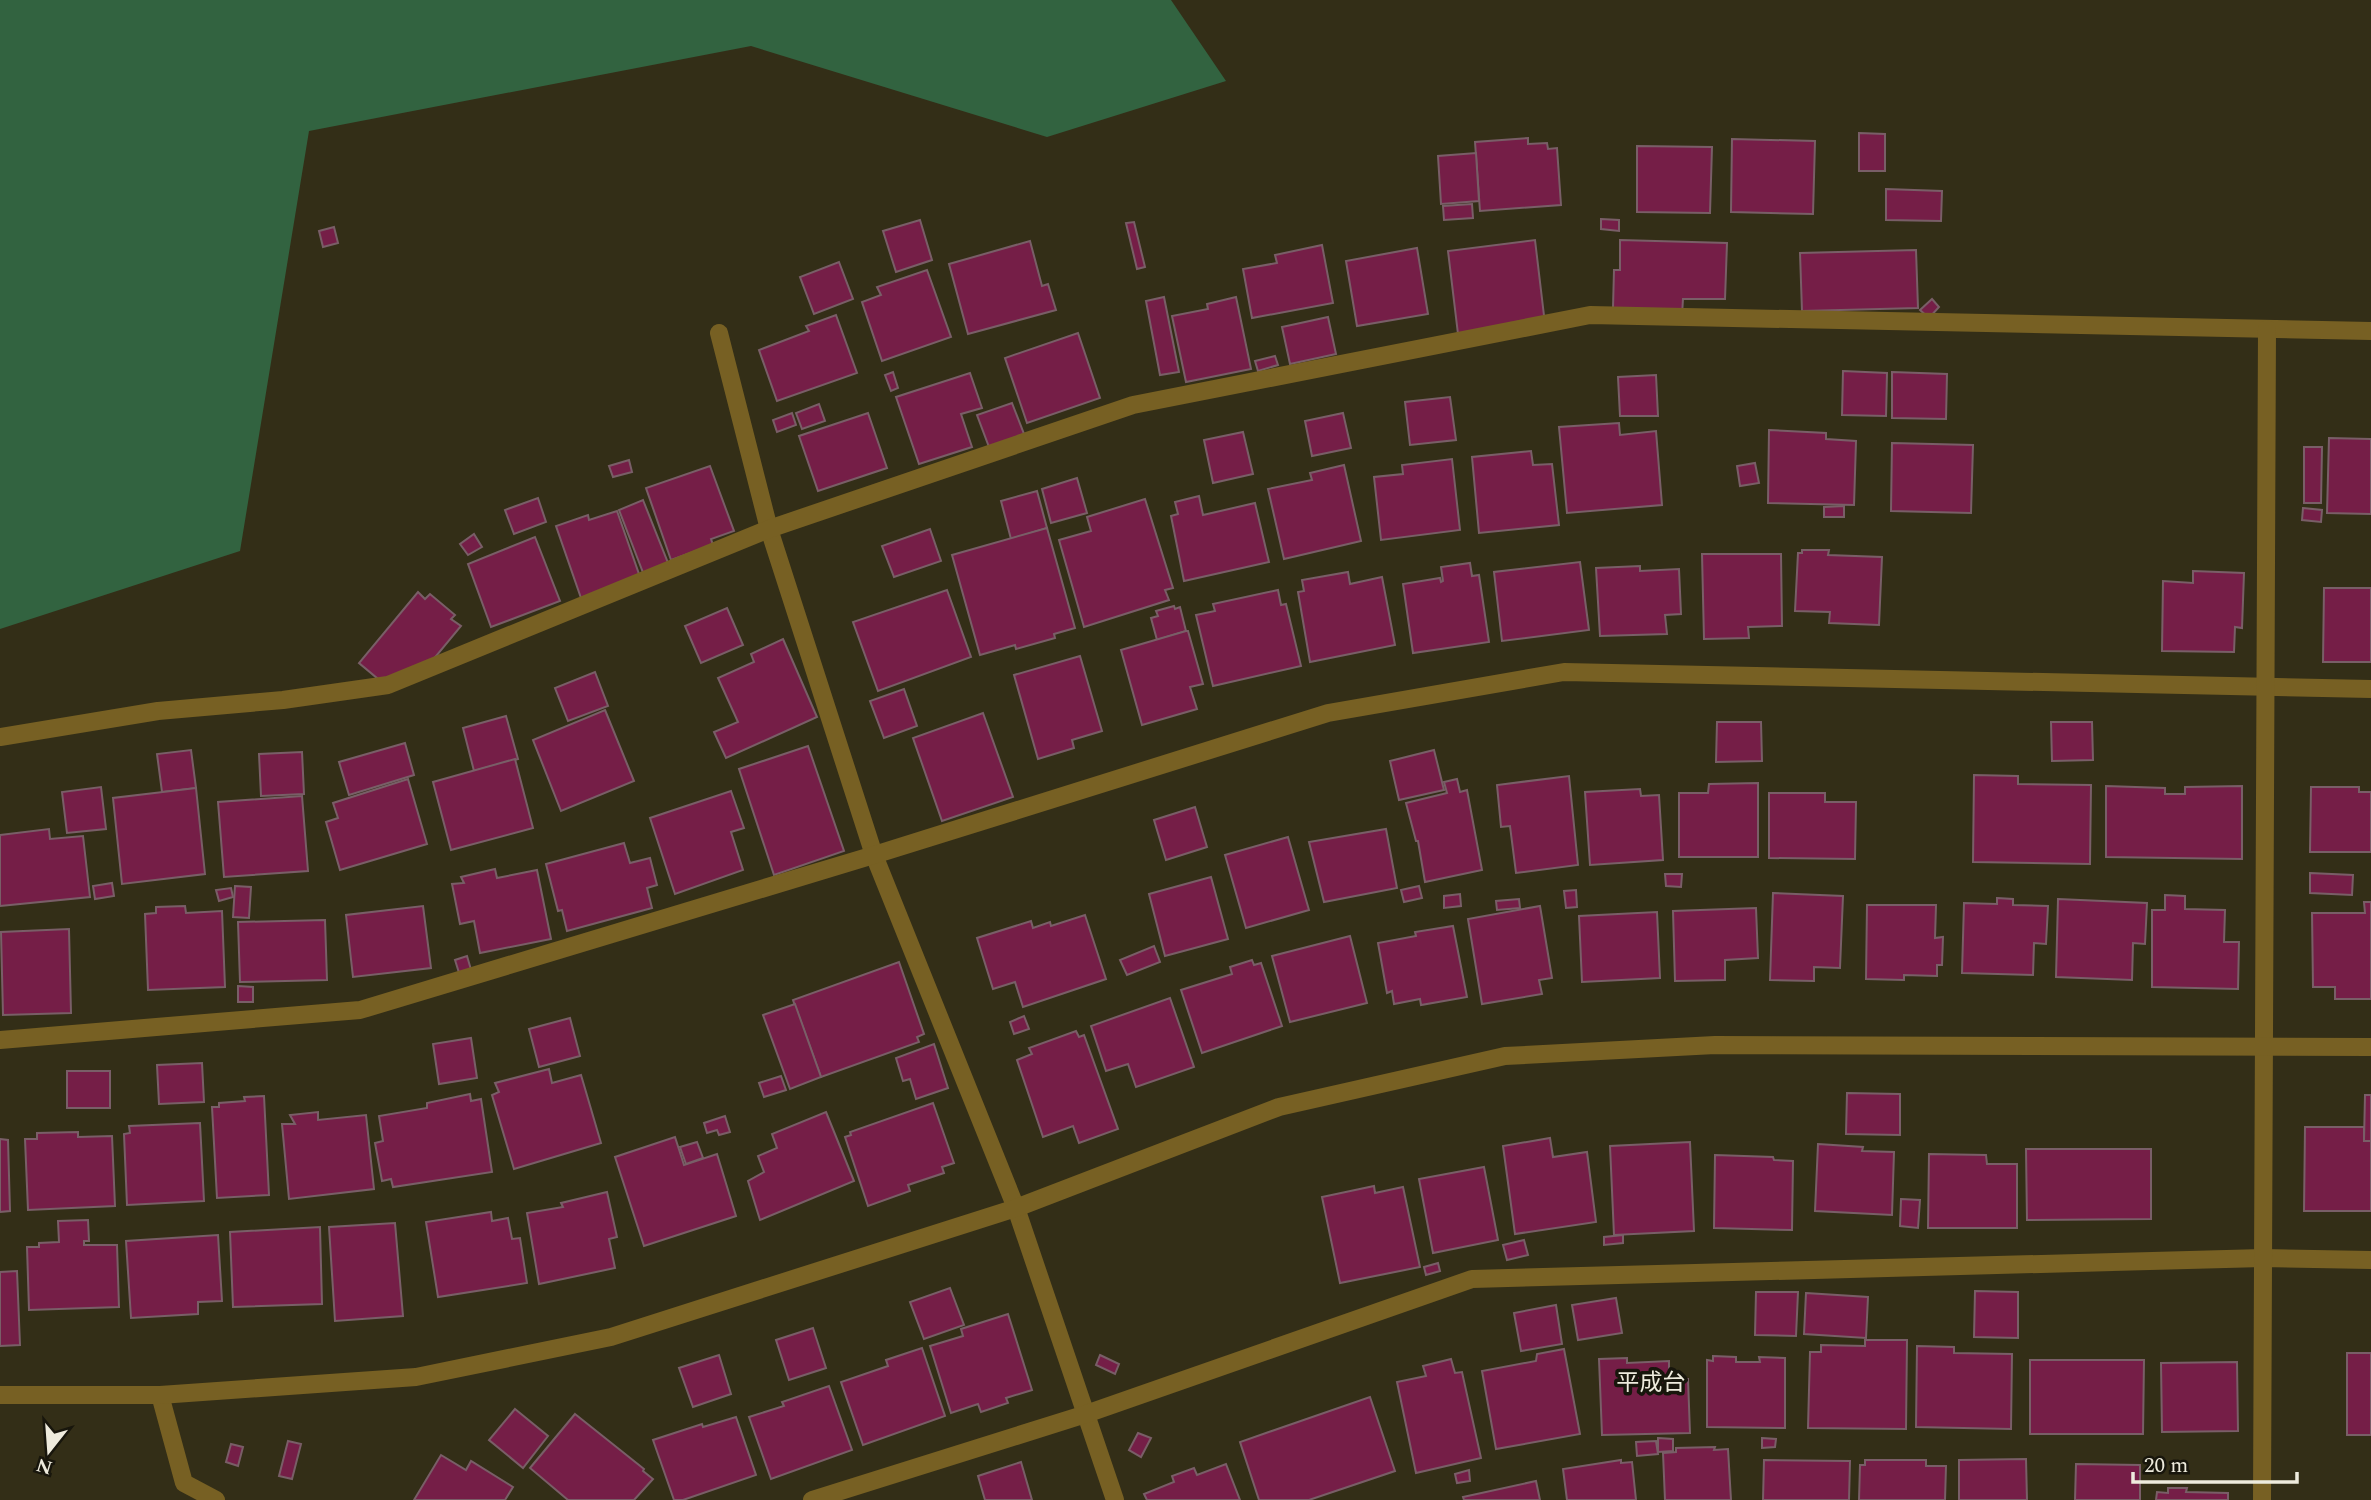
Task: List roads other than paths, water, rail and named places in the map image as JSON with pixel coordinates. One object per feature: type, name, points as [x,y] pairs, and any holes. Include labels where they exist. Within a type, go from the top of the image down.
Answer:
[{"type":"street","points":[[0,737],[158,711],[283,700],[388,685],[769,529],[1133,405],[1590,315],[2371,331]]},
{"type":"street","points":[[2262,1500],[2267,329]]},
{"type":"street","points":[[719,333],[769,529],[874,855],[1016,1209],[1115,1500]]},
{"type":"street","points":[[0,1040],[360,1010],[874,855],[1328,713],[1564,672],[2371,689]]},
{"type":"street","points":[[0,1395],[160,1395],[416,1377],[611,1337],[1016,1209],[1279,1107],[1505,1056],[1715,1045],[2371,1047]]},
{"type":"street","points":[[812,1500],[1086,1414],[1472,1279],[2263,1258],[2371,1260]]},
{"type":"street","points":[[160,1395],[184,1483],[216,1500]]},
{"type":"district","name":"平成台","points":[[1651,1383]]}]
